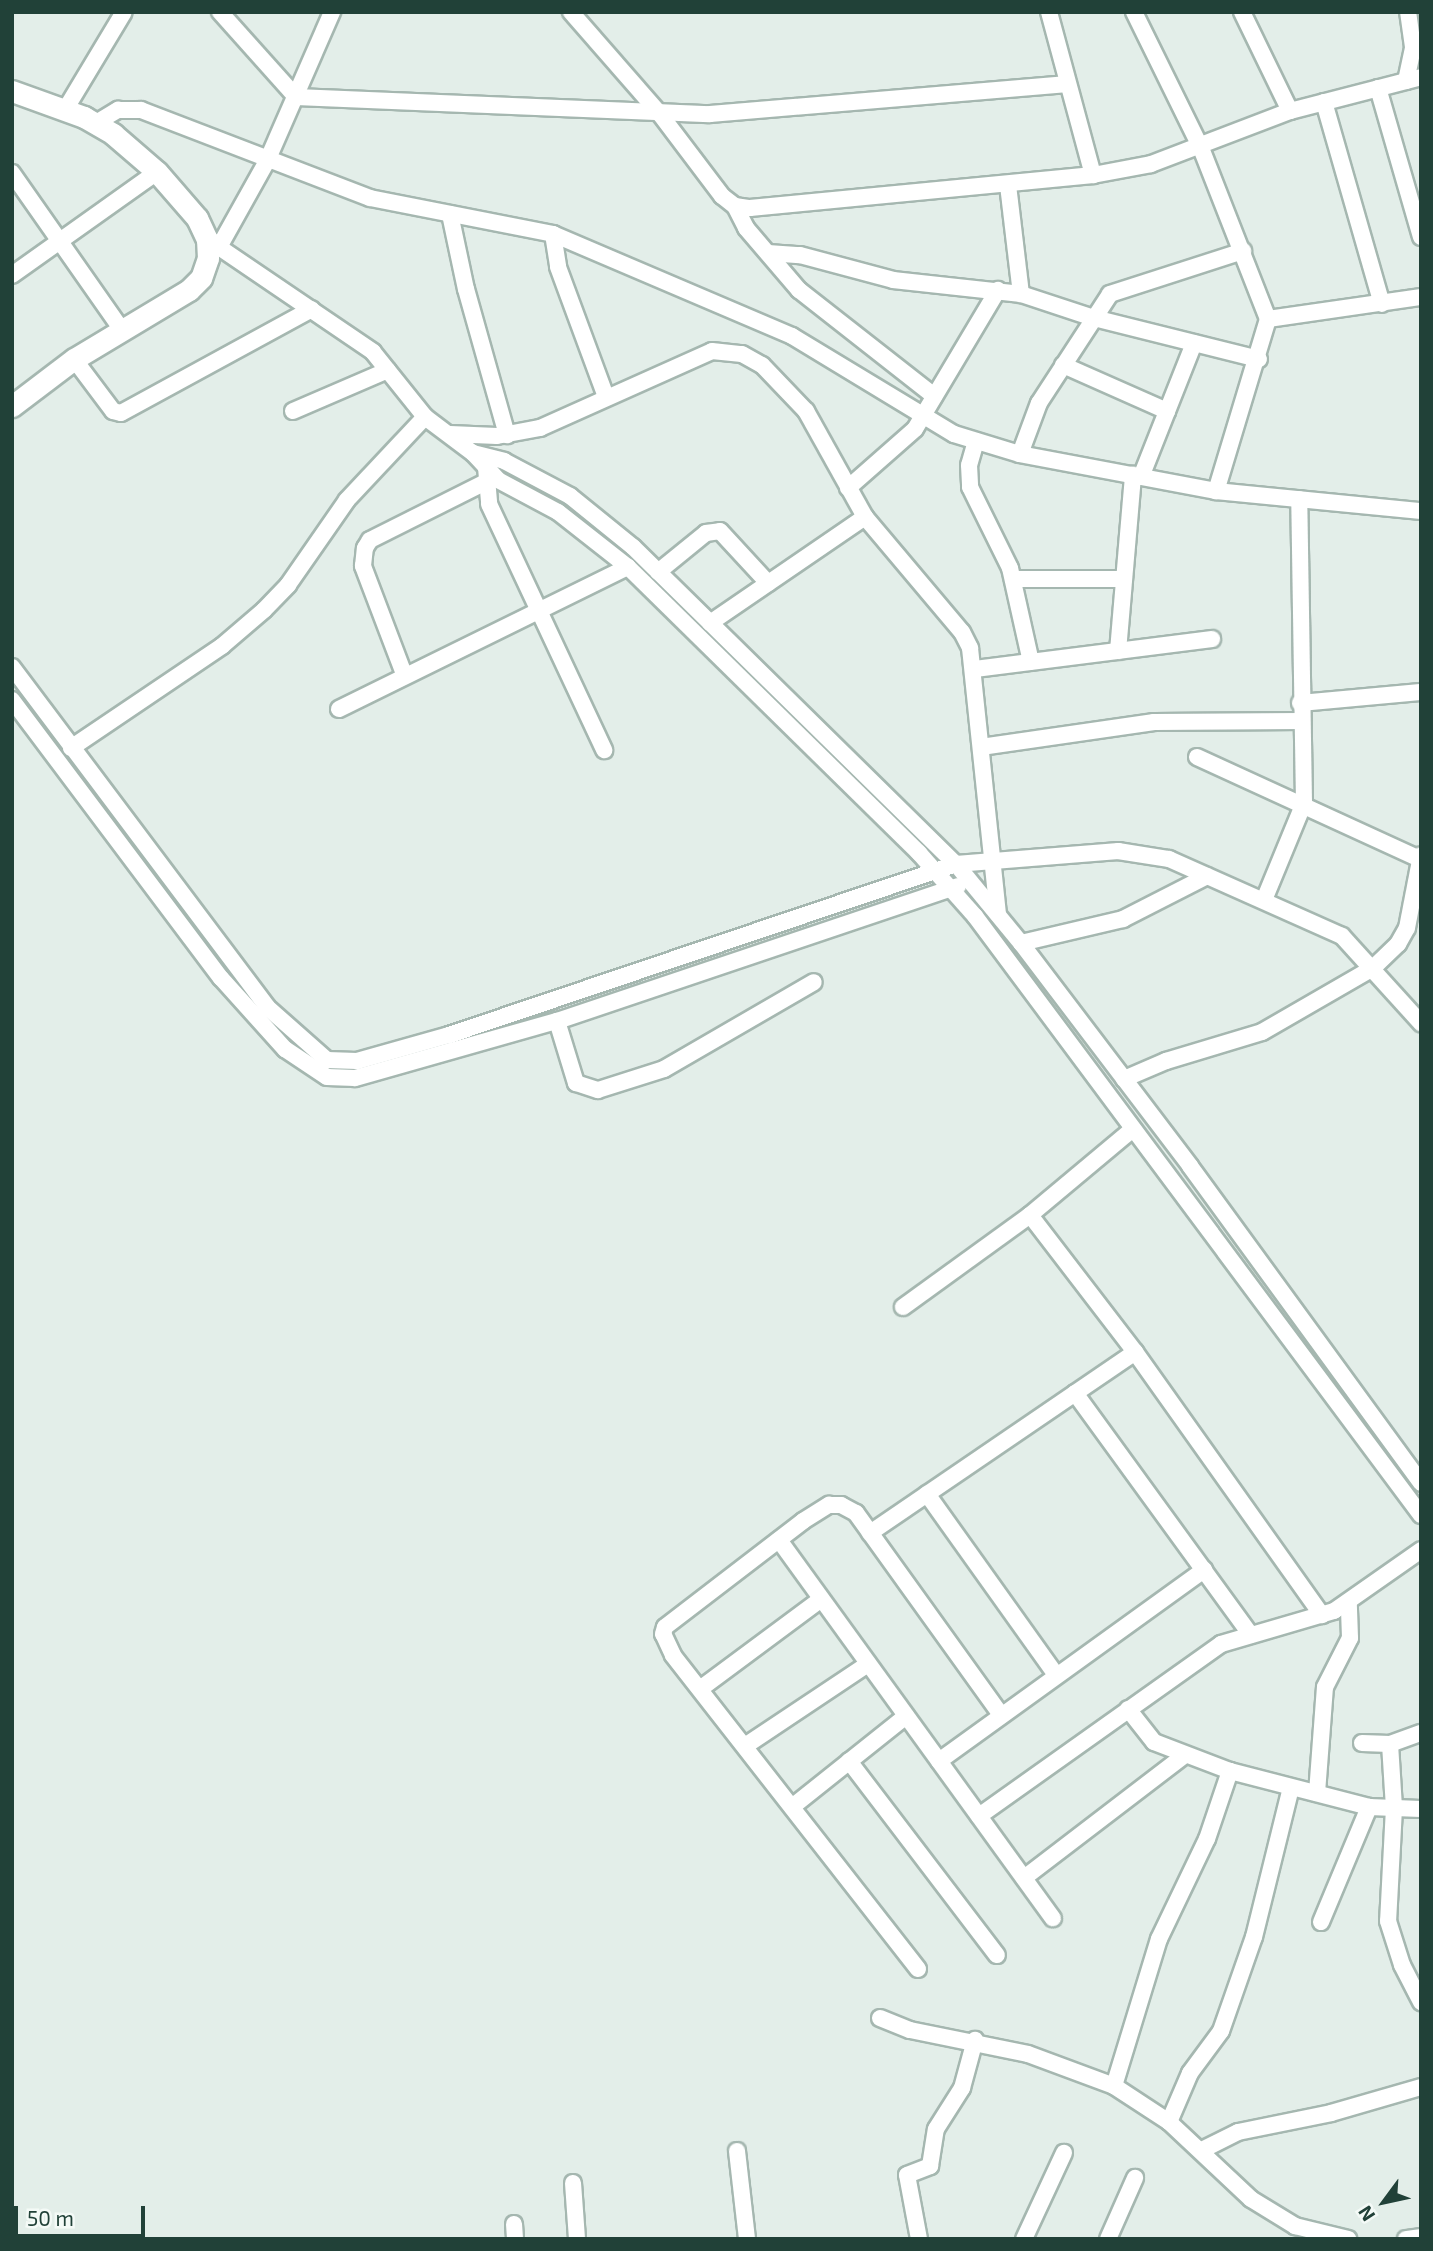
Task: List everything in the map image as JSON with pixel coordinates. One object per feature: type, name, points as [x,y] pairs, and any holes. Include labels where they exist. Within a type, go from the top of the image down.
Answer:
[{"type":"street","points":[[65,110],[124,12]]},
{"type":"street","points":[[220,12],[296,97],[660,114],[1068,84]]},
{"type":"street","points":[[12,406],[74,359],[189,290],[201,278],[213,243],[267,161],[332,12]]},
{"type":"street","points":[[571,12],[660,114],[722,196],[735,206],[746,228],[818,307],[934,396]]},
{"type":"street","points":[[1049,12],[1093,176]]},
{"type":"street","points":[[1134,12],[1201,148],[1268,319],[1259,359],[1216,491]]},
{"type":"street","points":[[1242,12],[1290,111]]},
{"type":"street","points":[[735,206],[1093,176],[1201,148],[1290,111],[1413,79],[1413,47],[1408,12]]},
{"type":"street","points":[[1378,88],[1421,237]]},
{"type":"street","points":[[12,91],[96,123],[157,172],[197,218],[213,243],[373,352],[425,417],[473,453],[486,474],[489,504],[604,750]]},
{"type":"street","points":[[1324,102],[1381,304]]},
{"type":"street","points":[[96,123],[118,110],[141,110],[267,161],[370,198],[552,234],[792,336],[921,417],[976,441],[1020,454],[1216,491],[1421,511]]},
{"type":"street","points":[[12,275],[157,172]]},
{"type":"street","points":[[12,173],[122,330]]},
{"type":"street","points":[[1008,185],[1021,294]]},
{"type":"street","points":[[450,214],[507,435]]},
{"type":"street","points":[[552,234],[558,267],[606,397]]},
{"type":"street","points":[[1020,454],[1039,402],[1117,288],[1243,251]]},
{"type":"street","points":[[768,253],[800,255],[893,280],[1021,294],[1094,318],[1259,359]]},
{"type":"street","points":[[848,488],[905,441],[998,290]]},
{"type":"street","points":[[1268,319],[1421,297]]},
{"type":"street","points":[[74,359],[113,411],[121,413],[312,309]]},
{"type":"street","points":[[1118,651],[1137,476],[1194,343]]},
{"type":"street","points":[[450,434],[507,435],[540,428],[688,358],[712,351],[742,354],[787,387],[865,517],[962,632],[975,669],[981,747],[996,859],[998,915]]},
{"type":"street","points":[[1063,365],[1167,411]]},
{"type":"street","points":[[293,411],[388,370]]},
{"type":"street","points":[[71,748],[222,646],[264,610],[295,576],[353,493],[425,417]]},
{"type":"street","points":[[976,441],[969,466],[970,487],[1013,579],[1031,662]]},
{"type":"street","points":[[473,453],[504,461],[570,496],[657,572],[956,864],[1021,943],[1124,1079],[1421,1483]]},
{"type":"street","points":[[486,474],[558,512],[628,567],[952,889],[1421,1515]]},
{"type":"street","points":[[404,674],[363,566],[365,548],[370,540],[486,474]]},
{"type":"street","points":[[1264,900],[1304,803],[1298,499]]},
{"type":"street","points":[[710,624],[865,517]]},
{"type":"street","points":[[657,572],[706,533],[720,531],[768,583]]},
{"type":"street","points":[[339,709],[404,674],[628,567]]},
{"type":"street","points":[[1013,579],[1124,579]]},
{"type":"street","points":[[975,669],[1212,639]]},
{"type":"street","points":[[12,667],[267,1007],[307,1047],[327,1059],[343,1063],[449,1035],[640,974],[956,864],[996,859],[1141,852],[1207,876],[1342,936],[1374,968],[1421,1023]]},
{"type":"street","points":[[1300,703],[1421,692]]},
{"type":"street","points":[[12,700],[221,978],[285,1049],[327,1077],[355,1078],[557,1021],[970,882]]},
{"type":"street","points":[[981,747],[1154,722],[1301,721]]},
{"type":"street","points":[[1124,1079],[1166,1061],[1262,1032],[1374,968],[1398,944],[1407,928],[1420,857],[1197,757]]},
{"type":"street","points":[[1021,943],[1123,919],[1207,876]]},
{"type":"street","points":[[557,1021],[576,1083],[598,1090],[664,1069],[814,982]]},
{"type":"street","points":[[904,1307],[1030,1215],[1133,1129]]},
{"type":"street","points":[[1030,1215],[1135,1352],[1322,1615]]},
{"type":"street","points":[[870,1532],[1135,1352]]},
{"type":"street","points":[[1075,1393],[1251,1635]]},
{"type":"street","points":[[928,1494],[1056,1675]]},
{"type":"street","points":[[918,1969],[664,1641],[665,1627],[829,1504],[841,1505],[856,1513],[1001,1714]]},
{"type":"street","points":[[779,1540],[1053,1918]]},
{"type":"street","points":[[979,1816],[1222,1644],[1322,1615],[1349,1604],[1421,1550]]},
{"type":"street","points":[[939,1761],[1204,1570]]},
{"type":"street","points":[[700,1689],[821,1600]]},
{"type":"street","points":[[1317,1793],[1325,1688],[1350,1638],[1349,1604]]},
{"type":"street","points":[[745,1746],[868,1664]]},
{"type":"street","points":[[1128,1709],[1154,1742],[1230,1771],[1369,1807],[1421,1809]]},
{"type":"street","points":[[792,1807],[906,1716]]},
{"type":"street","points":[[1362,1743],[1390,1744],[1421,1733]]},
{"type":"street","points":[[1390,1744],[1394,1808],[1388,1921],[1402,1965],[1421,2002]]},
{"type":"street","points":[[1024,1878],[1185,1755]]},
{"type":"street","points":[[849,1761],[997,1955]]},
{"type":"street","points":[[1114,2086],[1159,1938],[1207,1839],[1230,1771]]},
{"type":"street","points":[[1169,2122],[1190,2073],[1221,2031],[1254,1937],[1291,1787]]},
{"type":"street","points":[[1321,1922],[1369,1807]]},
{"type":"street","points":[[880,2018],[910,2030],[975,2040],[1028,2054],[1114,2086],[1169,2122],[1202,2150],[1251,2199],[1295,2226],[1348,2239]]},
{"type":"street","points":[[919,2239],[907,2175],[930,2166],[936,2129],[962,2088],[975,2040]]},
{"type":"street","points":[[1202,2150],[1238,2132],[1331,2113],[1421,2087]]},
{"type":"street","points":[[737,2151],[747,2239]]},
{"type":"street","points":[[1024,2239],[1064,2152]]},
{"type":"street","points":[[1108,2239],[1135,2178]]},
{"type":"street","points":[[573,2183],[577,2239]]},
{"type":"street","points":[[1406,2239],[1421,2237]]}]
